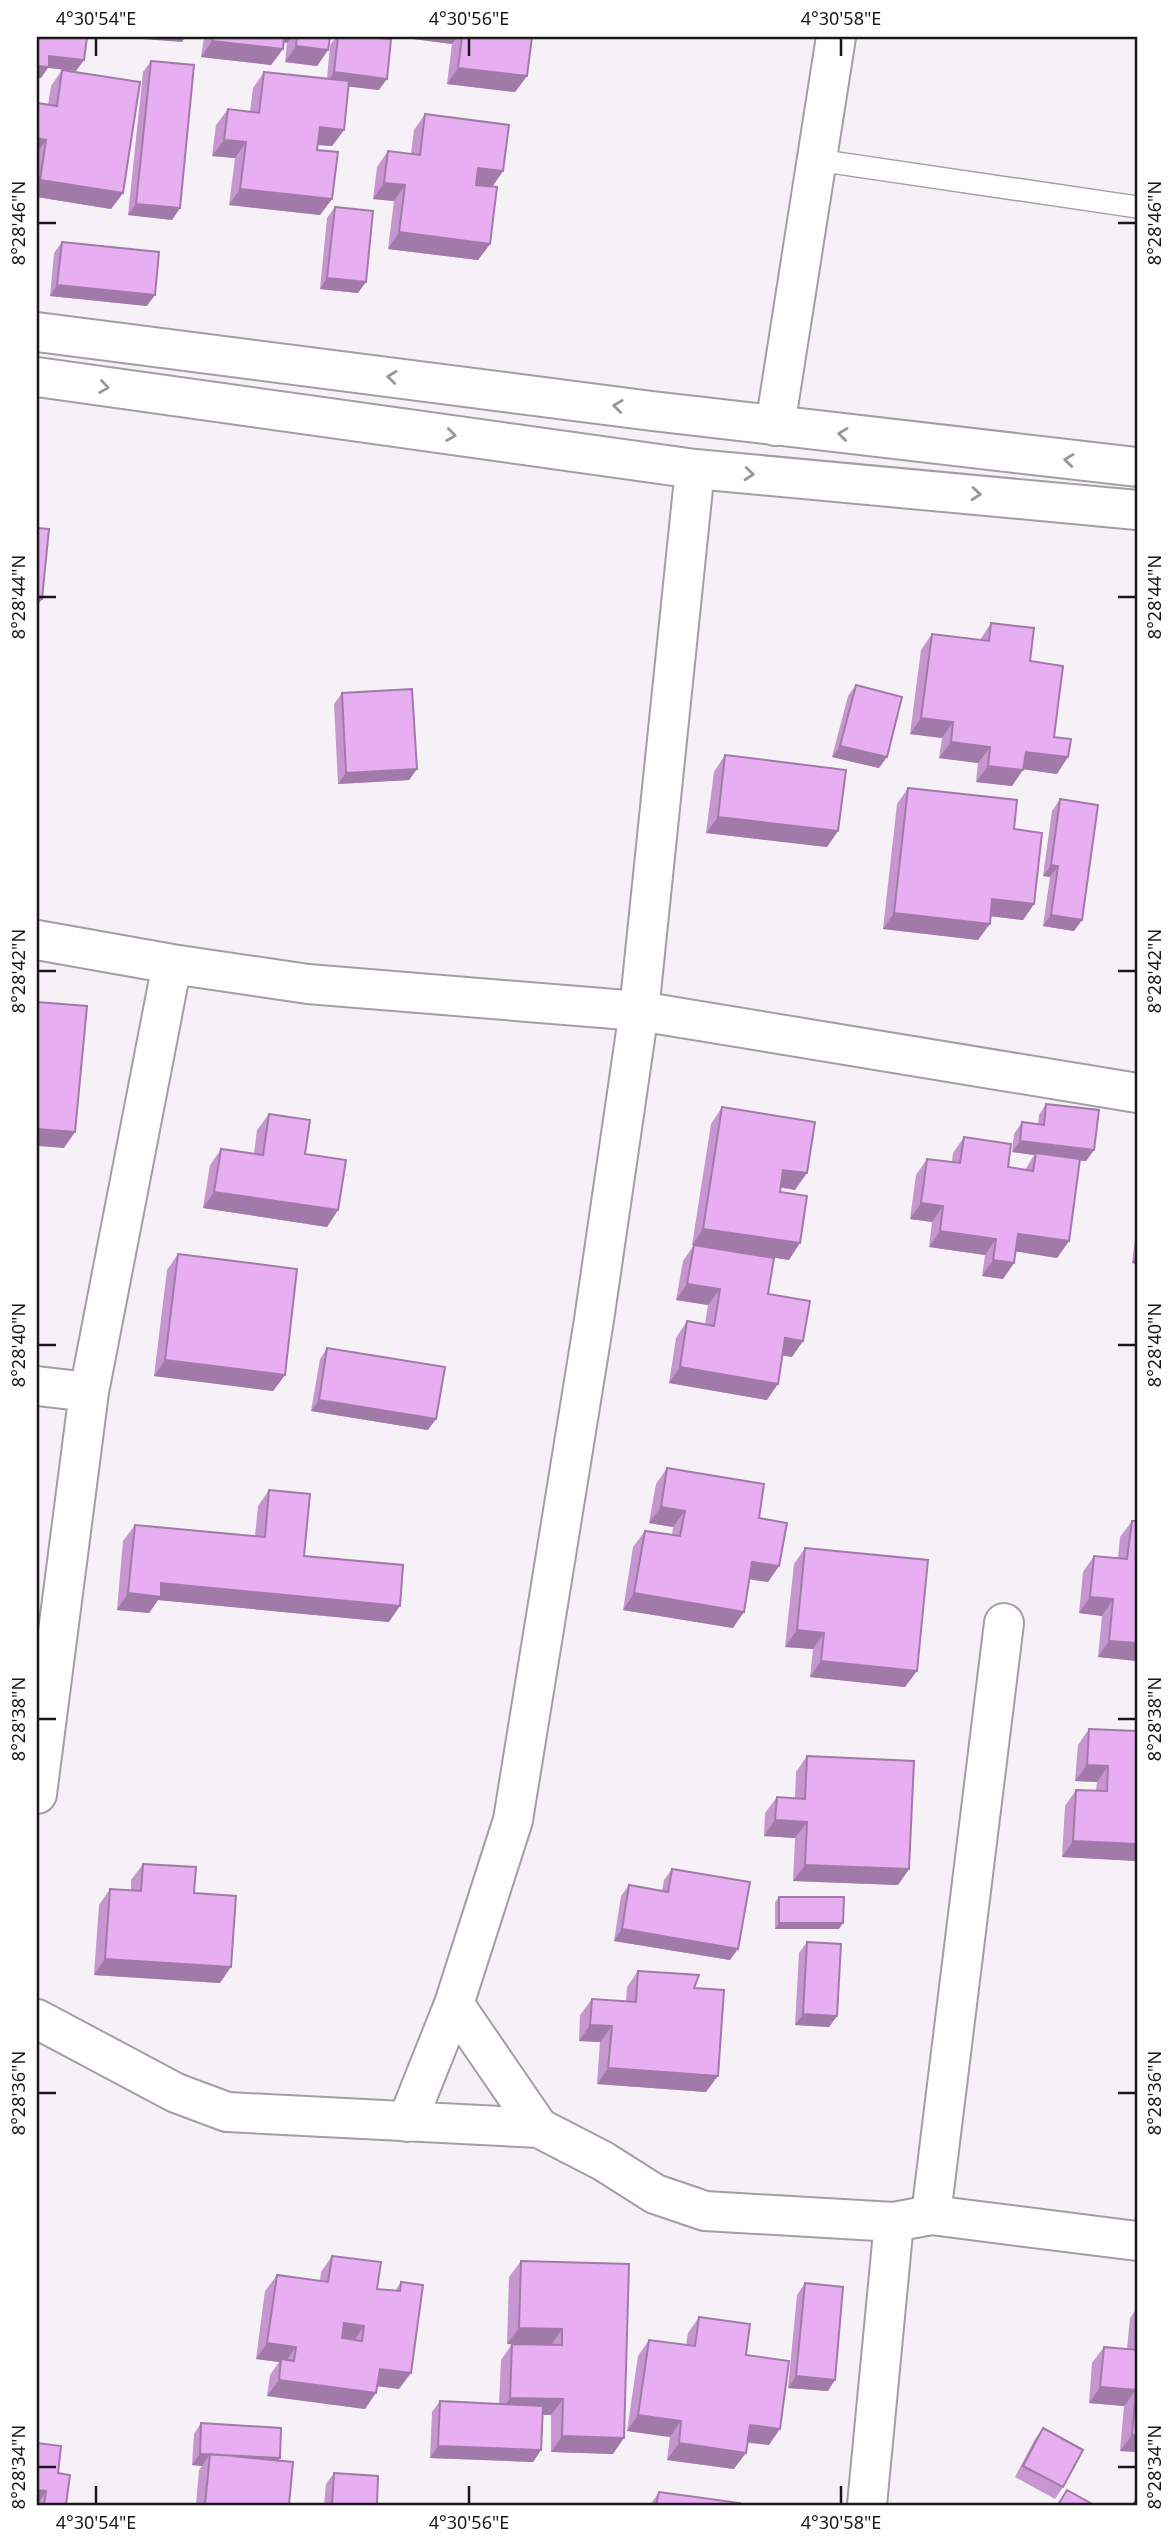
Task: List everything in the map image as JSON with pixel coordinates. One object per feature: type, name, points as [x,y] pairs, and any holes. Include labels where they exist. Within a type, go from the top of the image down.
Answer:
[{"type":"street","points":[[775,426],[836,37]]},
{"type":"street","points":[[37,332],[775,426],[1137,467]]},
{"type":"street","points":[[37,377],[695,469],[1137,510]]},
{"type":"street","points":[[407,2122],[454,2004],[513,1820],[592,1334],[639,1011],[695,469]]},
{"type":"street","points":[[37,940],[308,984],[639,1011],[1137,1093]]},
{"type":"street","points":[[37,1794],[89,1392],[172,964]]},
{"type":"street","points":[[37,1386],[89,1392]]},
{"type":"street","points":[[931,2215],[1004,1623]]},
{"type":"street","points":[[454,2004],[539,2129]]},
{"type":"street","points":[[37,2019],[176,2094],[227,2112],[539,2129],[603,2161],[655,2194],[705,2211],[894,2222],[931,2215],[1137,2241]]},
{"type":"street","points":[[867,2505],[894,2222]]},
{"type":"lane","points":[[817,160],[1137,207]]},
{"type":"building","points":[[37,37],[87,37],[84,60],[49,56],[49,67],[37,66]]},
{"type":"building","points":[[213,37],[284,37],[283,49],[212,41]]},
{"type":"building","points":[[297,37],[330,37],[328,50],[296,46]]},
{"type":"building","points":[[338,37],[391,39],[387,79],[334,72]]},
{"type":"building","points":[[462,37],[532,37],[527,76],[458,68]]},
{"type":"building","points":[[151,61],[194,65],[180,208],[136,204]]},
{"type":"building","points":[[62,70],[140,82],[123,193],[40,180],[46,140],[37,138],[37,103],[57,106]]},
{"type":"building","points":[[264,72],[349,81],[344,130],[320,127],[317,150],[338,152],[332,199],[240,189],[246,142],[224,140],[228,109],[259,113]]},
{"type":"building","points":[[425,114],[509,125],[503,171],[478,168],[476,185],[497,187],[490,244],[399,232],[405,185],[384,183],[388,151],[420,155]]},
{"type":"building","points":[[335,207],[373,211],[366,282],[327,278]]},
{"type":"building","points":[[62,242],[159,252],[155,295],[57,285]]},
{"type":"building","points":[[37,528],[49,529],[42,599],[37,598]]},
{"type":"building","points":[[991,623],[1034,628],[1030,661],[1063,666],[1054,737],[1071,739],[1068,757],[1026,752],[1023,770],[988,766],[990,747],[951,742],[953,722],[921,718],[932,634],[989,641]]},
{"type":"building","points":[[856,685],[902,697],[887,757],[840,746]]},
{"type":"building","points":[[412,689],[417,769],[346,773],[342,693]]},
{"type":"building","points":[[725,755],[846,770],[838,831],[718,817]]},
{"type":"building","points":[[908,788],[1017,800],[1014,829],[1042,833],[1034,904],[992,899],[990,924],[894,913]]},
{"type":"building","points":[[1060,799],[1098,805],[1082,920],[1051,915],[1058,866],[1051,865]]},
{"type":"building","points":[[37,1002],[87,1006],[75,1132],[37,1129]]},
{"type":"building","points":[[1046,1104],[1099,1110],[1094,1150],[1020,1141],[1022,1122],[1044,1125]]},
{"type":"building","points":[[722,1107],[815,1122],[807,1173],[783,1170],[780,1192],[807,1196],[800,1243],[703,1229]]},
{"type":"building","points":[[269,1114],[310,1120],[305,1154],[346,1160],[338,1210],[214,1192],[221,1149],[263,1155]]},
{"type":"building","points":[[964,1137],[1011,1144],[1008,1167],[1033,1171],[1036,1153],[1080,1159],[1069,1241],[1018,1234],[1014,1263],[993,1260],[996,1239],[940,1231],[943,1206],[921,1203],[927,1159],[960,1163]]},
{"type":"building","points":[[694,1245],[774,1258],[768,1294],[810,1301],[803,1341],[785,1338],[778,1384],[680,1367],[687,1321],[714,1326],[720,1289],[687,1284]]},
{"type":"building","points":[[178,1254],[297,1269],[285,1375],[165,1360]]},
{"type":"building","points":[[327,1348],[445,1367],[436,1419],[319,1400]]},
{"type":"building","points":[[667,1468],[764,1484],[759,1518],[787,1523],[779,1566],[752,1562],[744,1612],[634,1593],[645,1531],[680,1536],[685,1511],[661,1507]]},
{"type":"building","points":[[269,1490],[310,1494],[304,1556],[403,1565],[400,1606],[161,1583],[161,1597],[128,1593],[135,1525],[265,1537]]},
{"type":"building","points":[[1132,1521],[1137,1521],[1137,1643],[1109,1641],[1113,1599],[1090,1597],[1094,1556],[1127,1559]]},
{"type":"building","points":[[805,1548],[928,1560],[917,1671],[821,1661],[824,1633],[797,1630]]},
{"type":"building","points":[[1089,1729],[1137,1731],[1137,1844],[1073,1841],[1076,1790],[1107,1791],[1108,1766],[1087,1765]]},
{"type":"building","points":[[807,1756],[914,1761],[909,1869],[805,1865],[807,1822],[775,1820],[777,1797],[805,1799]]},
{"type":"building","points":[[143,1864],[196,1867],[194,1893],[236,1896],[231,1967],[105,1959],[110,1889],[141,1891]]},
{"type":"building","points":[[672,1869],[750,1882],[738,1949],[622,1929],[629,1885],[668,1892]]},
{"type":"building","points":[[779,1897],[844,1897],[843,1923],[779,1923]]},
{"type":"building","points":[[807,1942],[841,1944],[837,2016],[803,2014]]},
{"type":"building","points":[[638,1971],[699,1975],[694,1988],[724,1990],[718,2076],[608,2068],[612,2026],[590,2025],[592,1999],[636,2002]]},
{"type":"building","points":[[332,2256],[381,2262],[377,2289],[400,2291],[401,2282],[423,2285],[411,2373],[380,2369],[376,2393],[279,2380],[281,2359],[294,2361],[296,2347],[267,2343],[277,2275],[328,2282]],"holes":[[[344,2323],[364,2326],[362,2341],[342,2338]]]},
{"type":"building","points":[[521,2261],[629,2264],[624,2438],[562,2436],[563,2399],[510,2398],[512,2344],[562,2345],[562,2329],[519,2328]]},
{"type":"building","points":[[805,2283],[843,2287],[835,2380],[796,2376]]},
{"type":"building","points":[[699,2317],[750,2324],[746,2355],[789,2361],[780,2429],[750,2425],[746,2453],[679,2443],[681,2421],[638,2415],[649,2340],[695,2346]]},
{"type":"building","points":[[1104,2347],[1137,2350],[1137,2435],[1132,2435],[1136,2390],[1100,2387]]},
{"type":"building","points":[[440,2401],[543,2406],[541,2450],[438,2446]]},
{"type":"building","points":[[201,2423],[281,2428],[280,2458],[200,2454]]},
{"type":"building","points":[[1043,2428],[1083,2450],[1063,2487],[1023,2466]]},
{"type":"building","points":[[37,2443],[61,2446],[58,2473],[70,2475],[66,2505],[44,2505],[46,2491],[37,2490]]},
{"type":"building","points":[[210,2454],[293,2462],[289,2505],[205,2505]]},
{"type":"building","points":[[334,2473],[378,2476],[377,2505],[332,2505]]},
{"type":"building","points":[[1067,2490],[1094,2505],[1058,2505]]},
{"type":"building","points":[[659,2492],[740,2503],[740,2505],[656,2505]]}]
